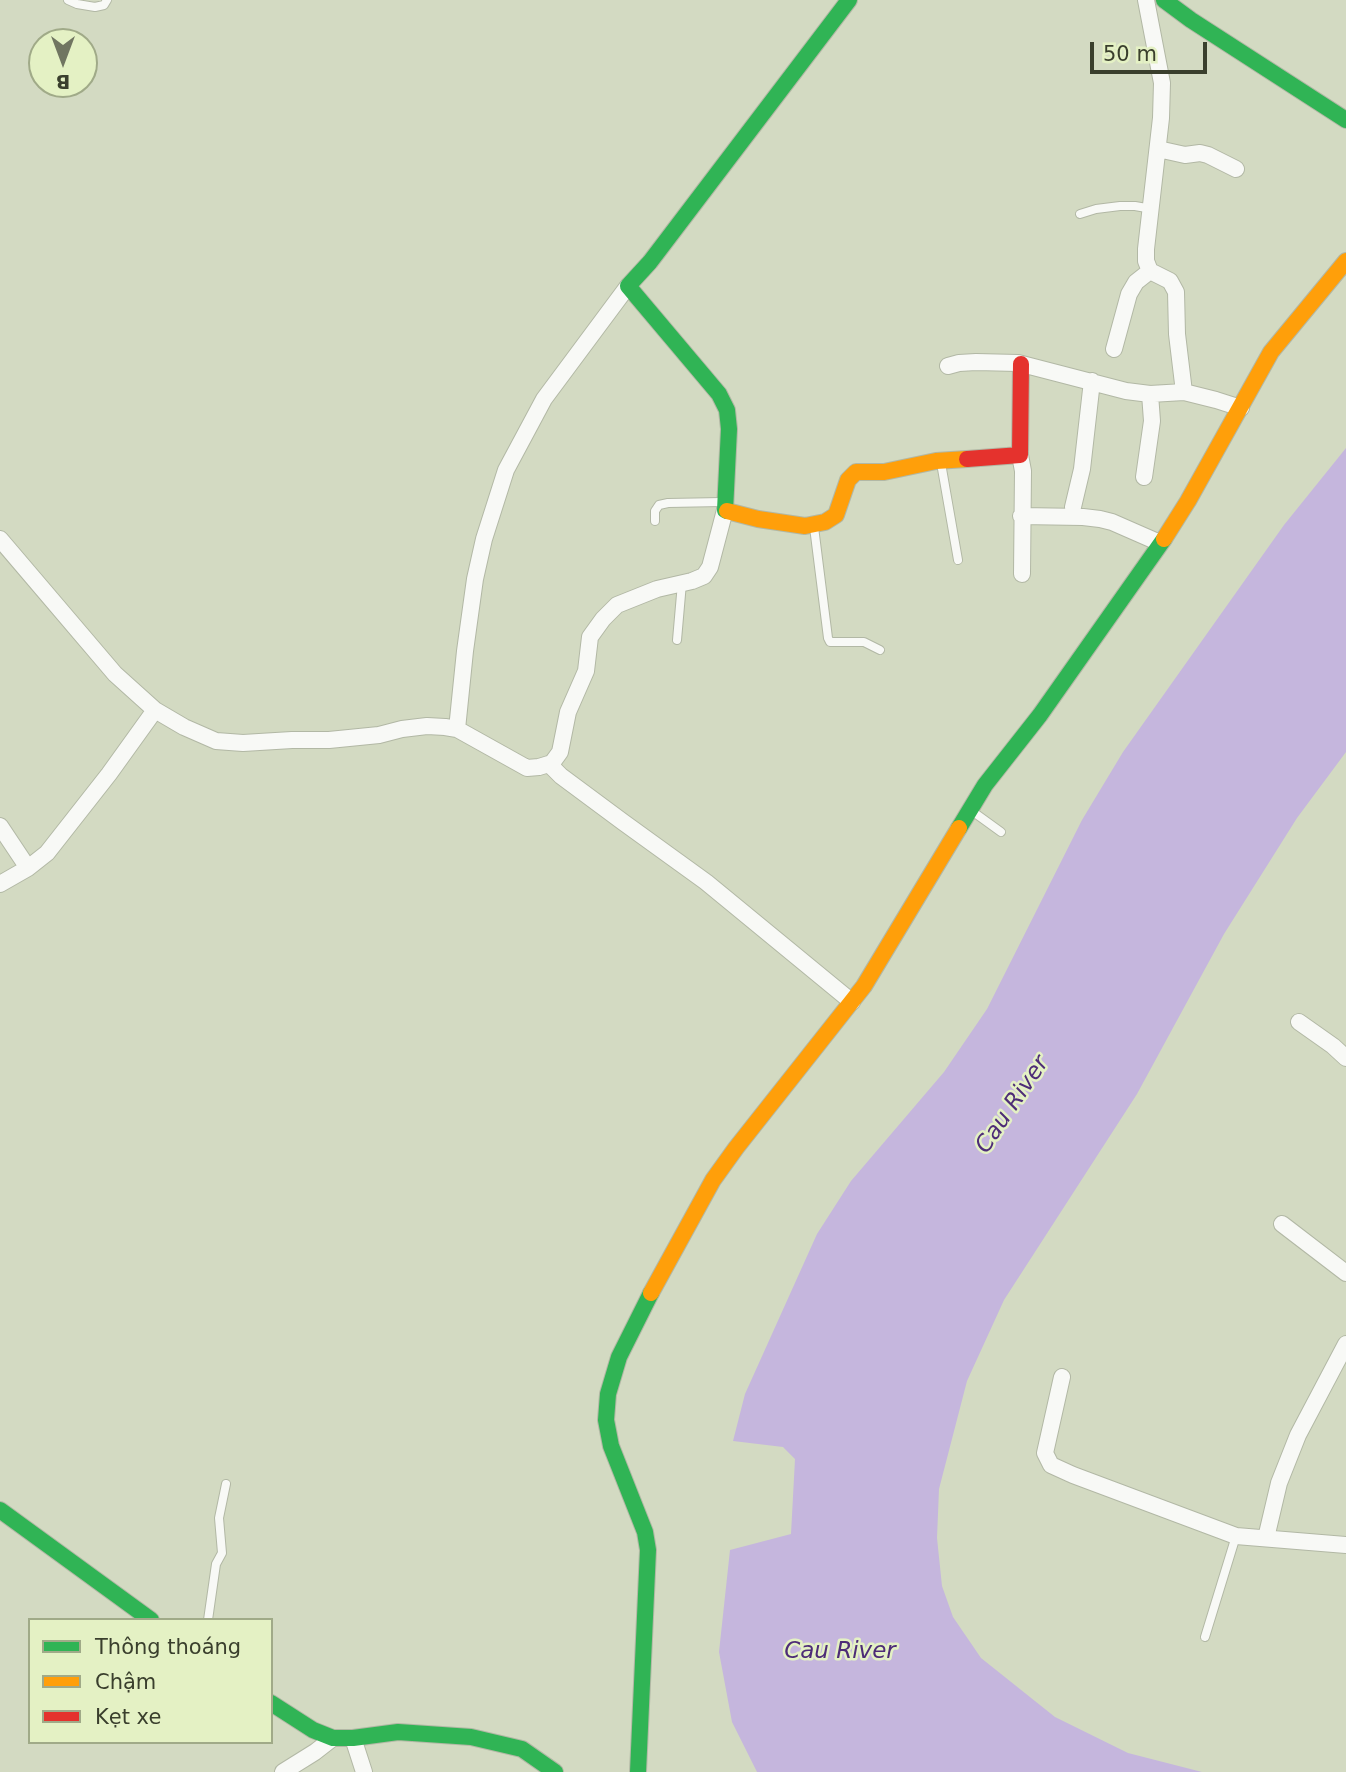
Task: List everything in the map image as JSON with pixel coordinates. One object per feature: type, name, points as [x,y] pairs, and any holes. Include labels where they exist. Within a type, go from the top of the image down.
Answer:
[{"type":"street","points":[[452,728],[475,579],[484,539],[506,470],[544,399],[849,0]]},
{"type":"street","points":[[1146,0],[1162,83],[1161,118],[1146,261],[1150,271],[1170,281],[1176,292],[1177,334],[1184,392]]},
{"type":"street","points":[[1164,0],[1346,120]]},
{"type":"street","points":[[1158,149],[1185,155],[1208,155],[1236,169]]},
{"type":"street","points":[[638,1772],[648,1550],[645,1532],[611,1446],[606,1420],[608,1394],[619,1357],[640,1310],[713,1180],[864,986],[994,772],[1040,715],[1188,501],[1271,352],[1346,261]]},
{"type":"street","points":[[1114,349],[1129,294],[1136,282],[1150,271]]},
{"type":"street","points":[[0,539],[115,674],[155,710],[216,741],[243,743],[329,740],[379,735],[427,726],[452,728],[527,768],[539,768],[552,763],[560,752],[568,712],[586,671],[590,637],[603,618],[617,605],[657,589],[692,582],[704,576],[710,567],[725,506],[729,429],[727,410],[719,394],[628,286]]},
{"type":"street","points":[[947,366],[976,362],[1021,364],[1126,391],[1150,394],[1184,392],[1241,408]]},
{"type":"street","points":[[1021,364],[1019,437],[1023,471],[1022,574]]},
{"type":"street","points":[[1073,507],[1082,469],[1092,381]]},
{"type":"street","points":[[1143,477],[1152,421],[1150,394]]},
{"type":"street","points":[[725,506],[758,519],[805,526],[825,522],[836,515],[848,480],[856,472],[884,472],[941,461],[1020,455]]},
{"type":"street","points":[[1021,516],[1100,519],[1160,543]]},
{"type":"street","points":[[0,884],[47,853],[155,710]]},
{"type":"street","points":[[549,764],[561,776],[706,882],[852,1002]]},
{"type":"street","points":[[0,826],[28,868]]},
{"type":"street","points":[[1299,1022],[1346,1058]]},
{"type":"street","points":[[1282,1224],[1346,1273]]},
{"type":"street","points":[[1266,1538],[1279,1483],[1297,1434],[1346,1344]]},
{"type":"street","points":[[1062,1377],[1045,1453],[1051,1465],[1236,1536],[1346,1545]]},
{"type":"street","points":[[0,1510],[148,1618]]},
{"type":"street","points":[[273,1704],[313,1730],[342,1738],[363,1772]]},
{"type":"street","points":[[283,1772],[342,1738],[398,1732],[471,1737],[522,1749],[555,1772]]},
{"type":"lane","points":[[68,0],[95,6],[104,5],[107,0]]},
{"type":"lane","points":[[1080,214],[1120,206],[1152,209]]},
{"type":"lane","points":[[941,461],[958,560]]},
{"type":"lane","points":[[655,521],[655,511],[659,505],[668,503],[725,506]]},
{"type":"lane","points":[[813,524],[828,638],[831,642],[864,642],[880,650]]},
{"type":"lane","points":[[677,640],[682,583]]},
{"type":"lane","points":[[970,810],[1001,832]]},
{"type":"lane","points":[[208,1618],[216,1564],[222,1553],[219,1518],[226,1484]]},
{"type":"lane","points":[[1205,1637],[1236,1536]]},
{"type":"water","name":"Cau River","points":[[1346,448],[1346,752],[1297,818],[1224,934],[1137,1094],[1004,1300],[967,1381],[939,1489],[937,1538],[942,1586],[953,1617],[981,1658],[1055,1717],[1128,1753],[1202,1772],[757,1772],[732,1722],[719,1652],[730,1550],[791,1534],[795,1459],[783,1447],[733,1441],[745,1394],[817,1234],[851,1181],[944,1072],[987,1009],[1082,820],[1123,752],[1284,525]]},
{"type":"traffic: fast","points":[[727,511],[727,410],[719,394],[628,286],[650,262],[849,0]]},
{"type":"traffic: fast","points":[[1164,0],[1346,120]]},
{"type":"traffic: fast","points":[[959,828],[985,785],[1040,715],[1164,539]]},
{"type":"traffic: fast","points":[[638,1772],[648,1550],[645,1532],[611,1446],[606,1420],[608,1394],[619,1357],[651,1293]]},
{"type":"traffic: fast","points":[[0,1510],[148,1618]]},
{"type":"traffic: fast","points":[[273,1704],[313,1730],[333,1738],[398,1732],[471,1737],[522,1749],[555,1772]]},
{"type":"traffic: slow","points":[[1164,539],[1271,352],[1346,261]]},
{"type":"traffic: slow","points":[[727,511],[805,526],[825,522],[836,515],[848,480],[856,472],[884,472],[936,461],[967,459]]},
{"type":"traffic: slow","points":[[651,1293],[713,1180],[864,986],[959,828]]},
{"type":"traffic: jam","points":[[967,459],[1020,455],[1021,364]]}]
